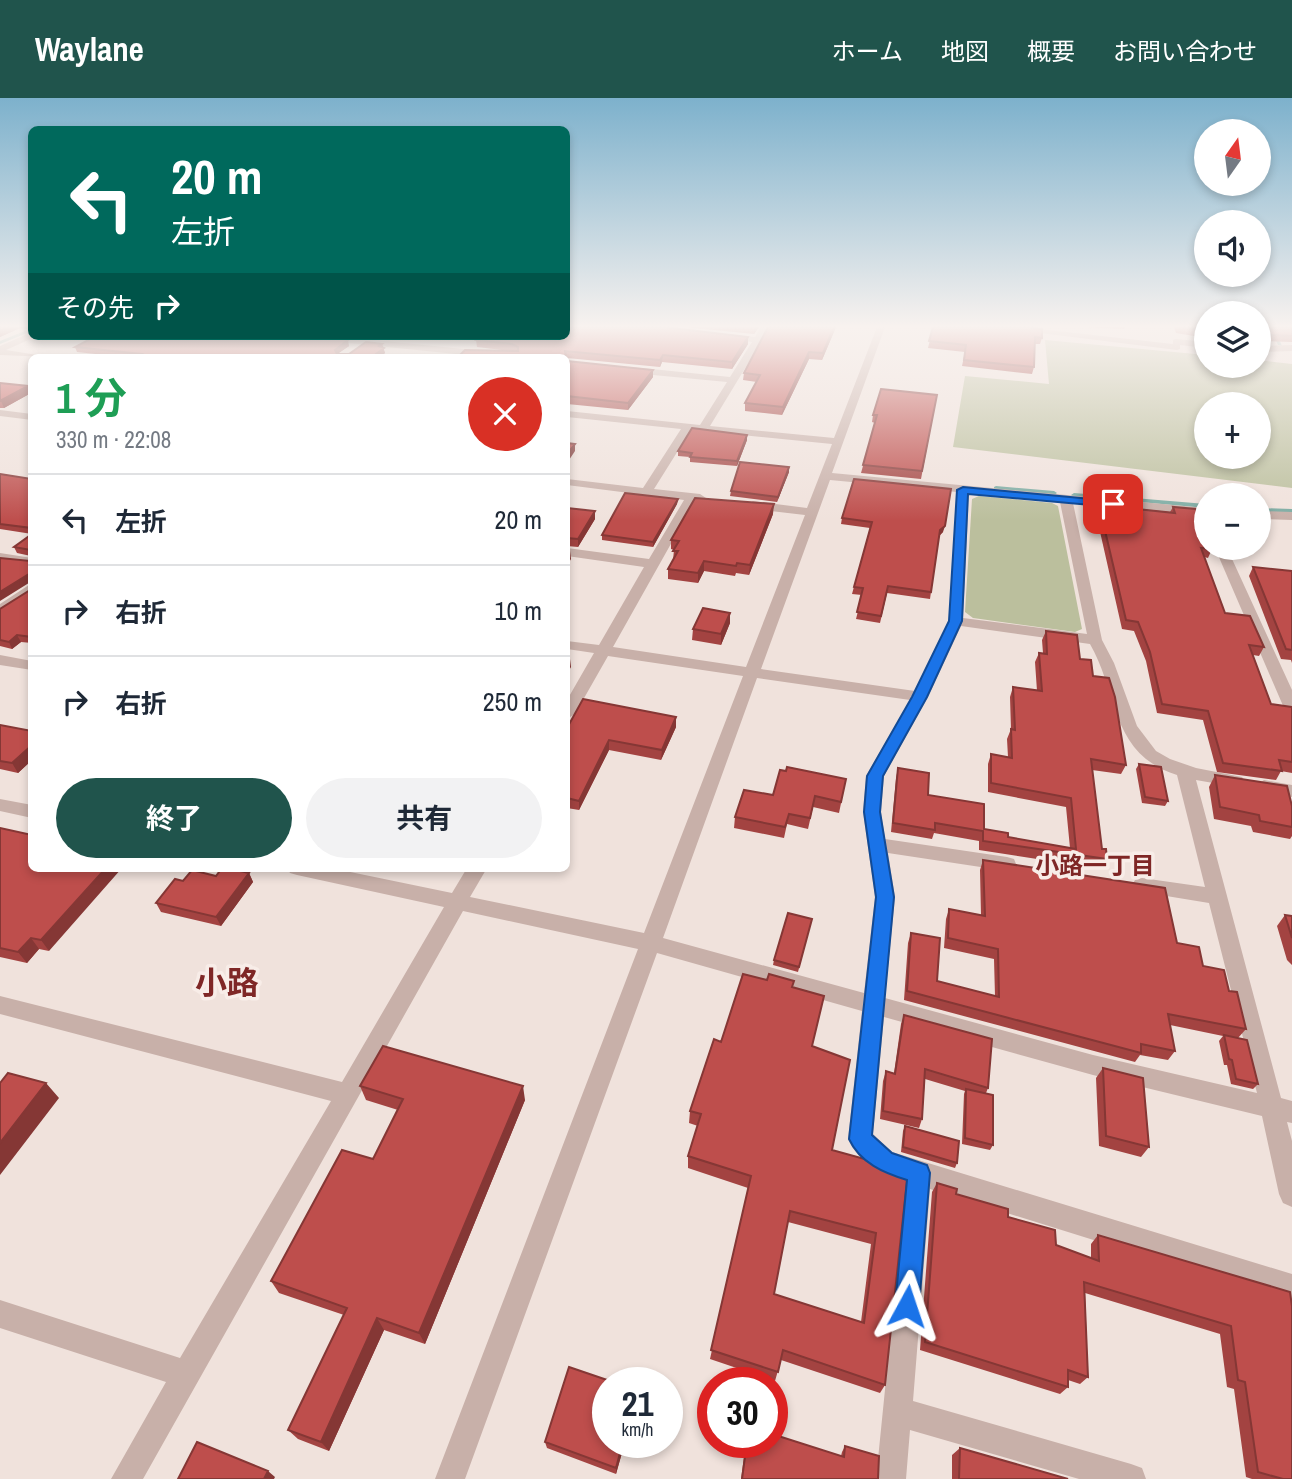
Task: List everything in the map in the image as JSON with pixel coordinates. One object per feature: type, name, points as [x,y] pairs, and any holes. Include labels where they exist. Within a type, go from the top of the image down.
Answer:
[{"type":"street","points":[[703,429],[726,391]]},
{"type":"street","points":[[450,1479],[857,391]]},
{"type":"street","points":[[0,413],[28,416]]},
{"type":"street","points":[[570,414],[839,442]]},
{"type":"street","points":[[646,492],[688,427]]},
{"type":"street","points":[[825,476],[1194,511]]},
{"type":"street","points":[[570,482],[718,500]]},
{"type":"street","points":[[963,490],[956,621],[920,697],[875,776],[872,812],[885,897],[860,1139],[885,1162],[1292,1288]]},
{"type":"street","points":[[570,709],[691,497]]},
{"type":"street","points":[[1066,500],[1095,640],[1105,655],[1125,719],[1136,741],[1158,762],[1185,772],[1292,791]]},
{"type":"street","points":[[744,503],[812,512]]},
{"type":"street","points":[[1271,515],[1292,516]]},
{"type":"street","points":[[570,552],[653,564]]},
{"type":"street","points":[[0,557],[28,561]]},
{"type":"street","points":[[1226,560],[1292,708]]},
{"type":"street","points":[[0,611],[28,590]]},
{"type":"street","points":[[956,621],[1095,640]]},
{"type":"street","points":[[570,645],[920,697]]},
{"type":"street","points":[[0,660],[28,665]]},
{"type":"street","points":[[1185,772],[1216,896],[1282,1109],[1292,1195]]},
{"type":"street","points":[[0,805],[28,811]]},
{"type":"street","points":[[876,844],[1026,867]]},
{"type":"street","points":[[316,872],[650,943],[1093,1065],[1282,1109]]},
{"type":"street","points":[[125,1479],[475,872]]},
{"type":"street","points":[[1121,881],[1216,896]]},
{"type":"street","points":[[0,1005],[346,1094]]},
{"type":"street","points":[[891,1479],[919,1173]]},
{"type":"street","points":[[0,1314],[185,1374]]},
{"type":"street","points":[[897,1411],[1130,1479]]},
{"type":"green space","points":[[962,391],[1292,391],[1292,488],[1271,485],[1271,483],[1251,483],[953,447]]},
{"type":"green space","points":[[979,496],[1052,503],[1058,506],[1082,629],[1075,632],[973,618],[965,612],[972,499]]},
{"type":"building","points":[[0,391],[18,391],[0,401]]},
{"type":"building","points":[[570,391],[637,391],[628,403],[570,396]]},
{"type":"building","points":[[751,391],[790,391],[783,407],[745,403]]},
{"type":"building","points":[[880,391],[937,395],[922,471],[863,465],[877,415],[873,415]]},
{"type":"building","points":[[692,428],[747,435],[737,461],[690,457],[692,453],[678,451]]},
{"type":"building","points":[[740,462],[789,467],[778,497],[731,491]]},
{"type":"building","points":[[0,474],[28,478],[28,528],[0,524]]},
{"type":"building","points":[[854,479],[951,489],[945,526],[940,530],[931,592],[888,586],[881,616],[857,612],[863,588],[854,587],[872,522],[842,518]]},
{"type":"building","points":[[625,493],[678,499],[653,542],[602,535]]},
{"type":"building","points":[[695,498],[774,504],[750,565],[737,563],[736,566],[704,561],[698,573],[668,569],[678,551],[673,551],[679,541],[671,540]]},
{"type":"building","points":[[1099,505],[1175,513],[1173,507],[1194,509],[1194,560],[1205,560],[1225,613],[1250,616],[1264,647],[1249,645],[1271,704],[1292,707],[1292,762],[1279,760],[1282,771],[1223,763],[1208,711],[1162,704],[1150,652],[1138,622],[1126,620]]},
{"type":"building","points":[[570,508],[595,511],[578,539],[570,538]]},
{"type":"building","points":[[28,537],[28,549],[14,547]]},
{"type":"building","points":[[0,558],[28,561],[28,575],[0,592]]},
{"type":"building","points":[[1253,567],[1292,571],[1292,650],[1286,649]]},
{"type":"building","points":[[28,591],[28,636],[17,635],[9,642],[0,640],[0,609]]},
{"type":"building","points":[[703,608],[730,613],[721,634],[693,629]]},
{"type":"building","points":[[1046,631],[1077,635],[1080,659],[1091,660],[1093,676],[1109,678],[1115,697],[1126,765],[1091,759],[1102,849],[1106,849],[1107,859],[983,841],[983,831],[935,823],[935,830],[893,823],[898,768],[929,773],[928,795],[984,804],[984,829],[1008,833],[1008,837],[1076,849],[1071,798],[991,783],[991,754],[1012,758],[1011,729],[1015,730],[1013,687],[1042,691],[1039,653],[1047,654]]},
{"type":"building","points":[[583,699],[676,717],[662,750],[609,740],[579,801],[570,799],[570,723]]},
{"type":"building","points":[[0,725],[28,730],[28,749],[12,763],[0,761]]},
{"type":"building","points":[[1139,764],[1161,767],[1168,801],[1145,797]]},
{"type":"building","points":[[787,767],[846,779],[841,802],[815,796],[810,818],[789,814],[785,827],[735,817],[744,790],[773,795],[780,770],[786,771]]},
{"type":"building","points":[[1215,775],[1287,786],[1292,806],[1292,827],[1260,821],[1259,815],[1220,807]]},
{"type":"building","points":[[0,828],[28,834],[28,872],[102,872],[41,940],[31,938],[18,952],[0,948]]},
{"type":"building","points":[[983,860],[1165,888],[1177,943],[1199,947],[1203,966],[1224,970],[1229,991],[1237,992],[1246,1029],[1168,1014],[1175,1051],[1141,1044],[1141,1053],[907,991],[911,933],[940,938],[937,981],[999,997],[998,949],[948,938],[949,909],[985,916]]},
{"type":"building","points":[[190,872],[216,876],[219,872],[249,873],[216,917],[156,903],[175,879],[183,881]]},
{"type":"building","points":[[788,913],[812,919],[799,967],[774,960]]},
{"type":"building","points":[[1285,915],[1292,916],[1292,938]]},
{"type":"building","points":[[743,974],[767,980],[769,974],[794,981],[792,987],[824,996],[812,1046],[850,1060],[832,1150],[908,1171],[885,1385],[783,1350],[779,1367],[763,1367],[711,1350],[751,1176],[688,1156],[701,1114],[690,1111],[714,1039],[721,1042]],"holes":[[[790,1211],[876,1233],[864,1323],[774,1294]]]},
{"type":"building","points":[[904,1015],[992,1039],[988,1088],[925,1069],[922,1119],[883,1111],[886,1071],[895,1074]]},
{"type":"building","points":[[1224,1035],[1247,1040],[1258,1084],[1236,1079]]},
{"type":"building","points":[[383,1046],[523,1086],[419,1333],[377,1318],[321,1442],[288,1430],[347,1308],[271,1281],[342,1150],[373,1159],[403,1099],[360,1086]]},
{"type":"building","points":[[1103,1068],[1143,1078],[1149,1147],[1106,1136]]},
{"type":"building","points":[[8,1073],[46,1083],[0,1143],[0,1083]]},
{"type":"building","points":[[966,1089],[993,1095],[993,1145],[965,1138]]},
{"type":"building","points":[[905,1126],[959,1141],[957,1163],[903,1147]]},
{"type":"building","points":[[937,1183],[957,1189],[956,1194],[1008,1209],[1008,1217],[1055,1230],[1056,1245],[1099,1261],[1098,1235],[1290,1292],[1292,1479],[1258,1472],[1245,1382],[1238,1380],[1231,1326],[1084,1282],[1088,1377],[1068,1370],[1068,1387],[925,1342]]},
{"type":"building","points":[[569,1367],[592,1375],[592,1458],[619,1458],[616,1468],[545,1442]]},
{"type":"building","points":[[788,1439],[844,1457],[845,1446],[879,1456],[878,1479],[742,1479],[745,1458],[788,1458]]},
{"type":"building","points":[[197,1442],[268,1471],[264,1479],[178,1479]]},
{"type":"building","points":[[960,1448],[1068,1479],[959,1479]]},
{"type":"waterway","points":[[996,488],[1054,493]]},
{"type":"waterway","points":[[1074,495],[1194,505]]},
{"type":"waterway","points":[[1271,510],[1292,511]]},
{"type":"district","name":"小路一丁目","points":[[1095,865]]},
{"type":"district","name":"小路","points":[[227,982]]},
{"type":"route","points":[[907,1306],[919,1173],[885,1162],[860,1139],[885,897],[872,812],[875,776],[920,697],[956,621],[963,490],[1113,504]]}]
